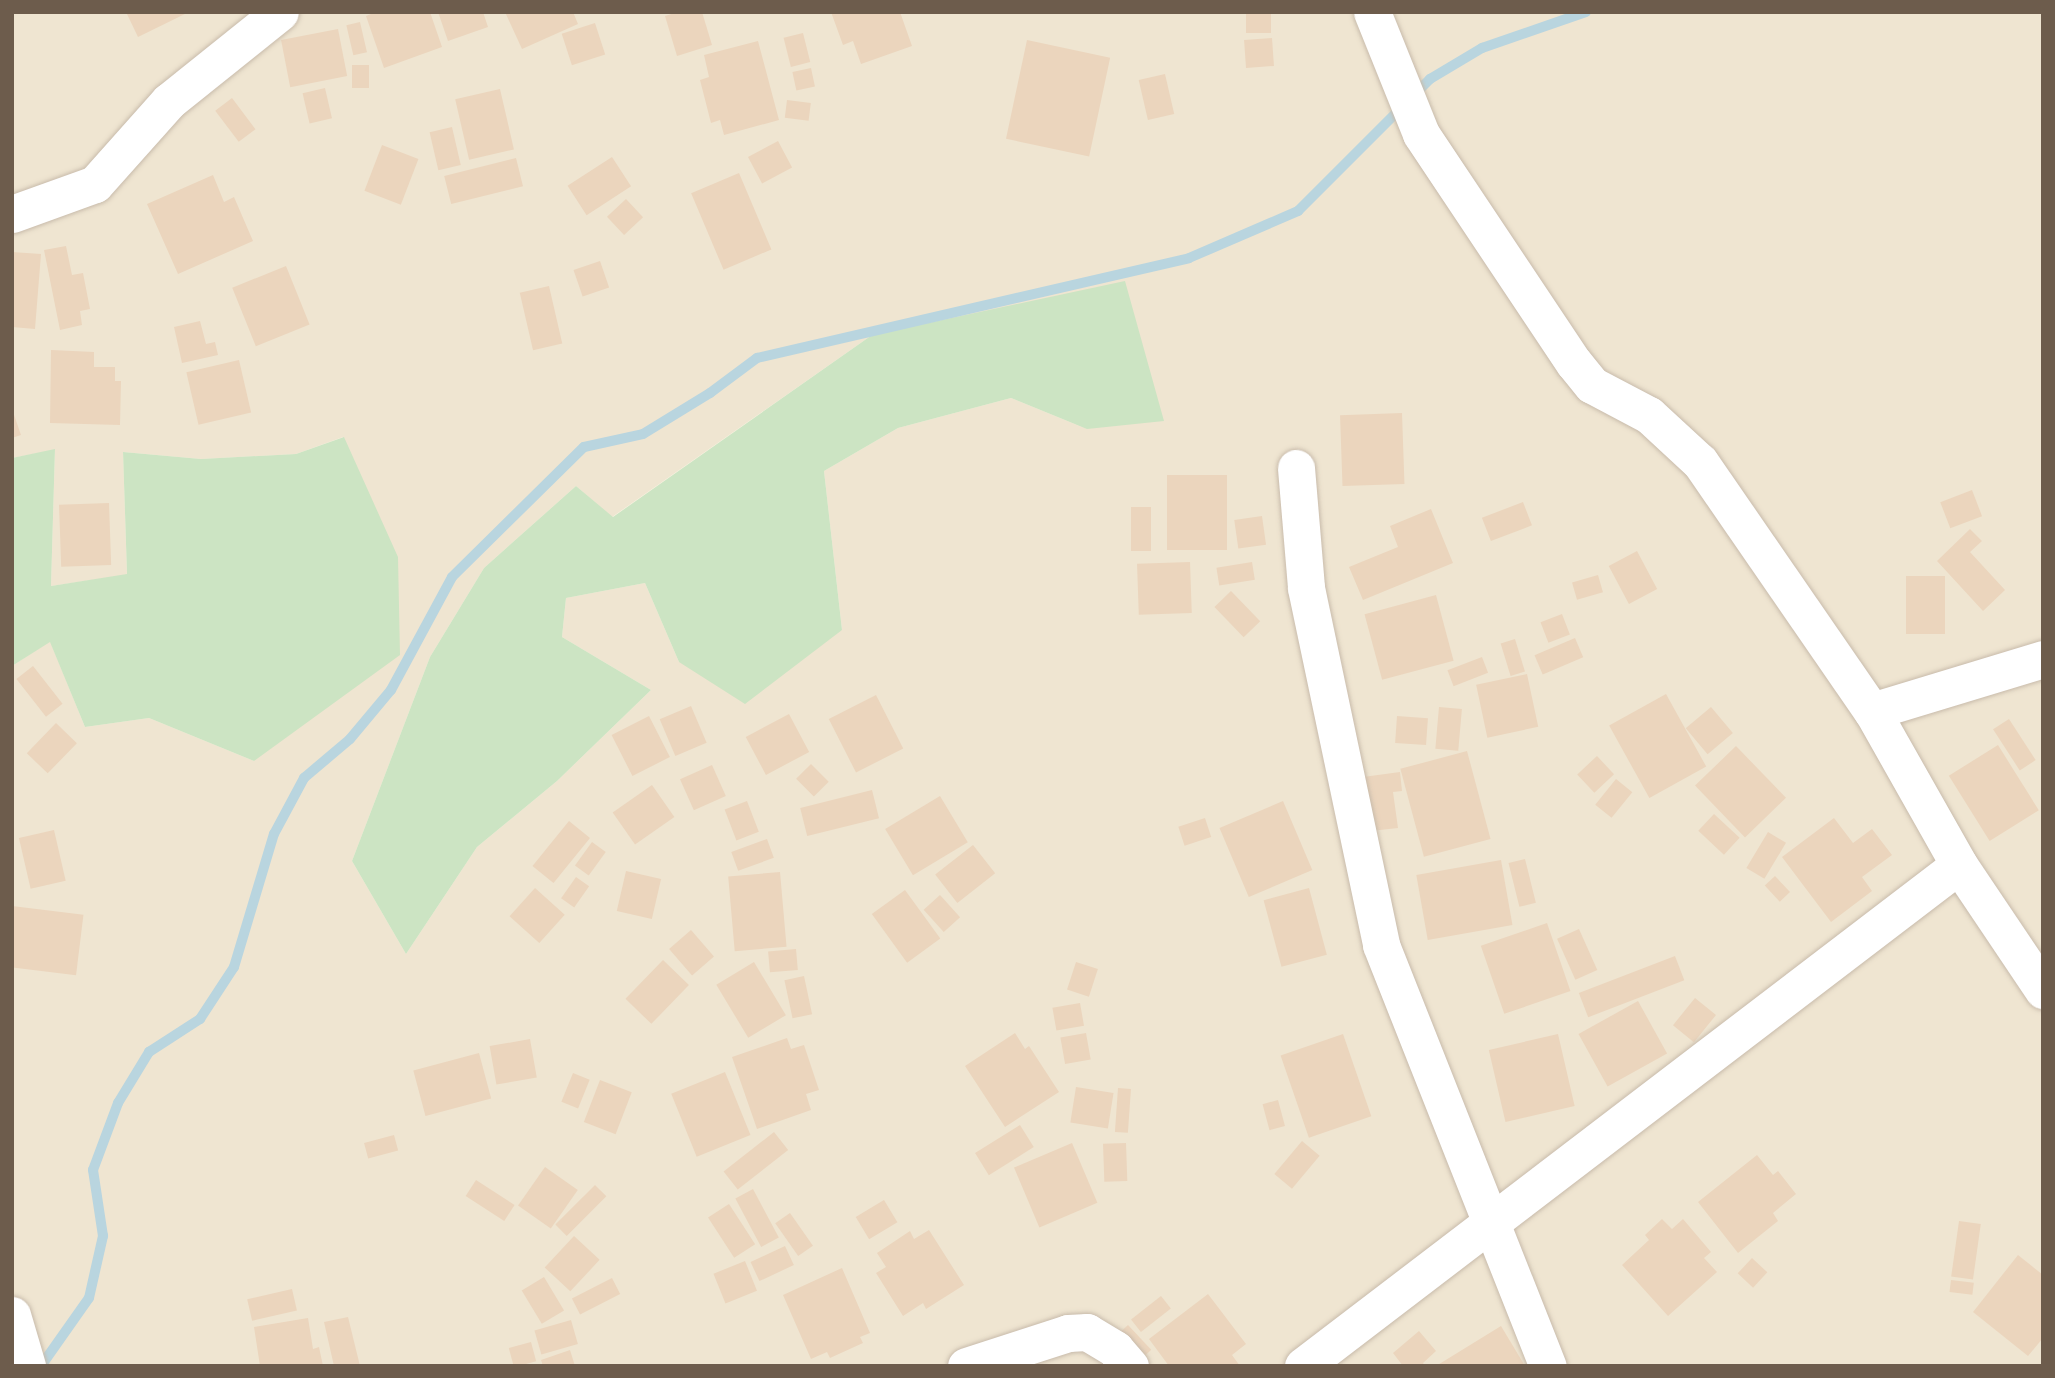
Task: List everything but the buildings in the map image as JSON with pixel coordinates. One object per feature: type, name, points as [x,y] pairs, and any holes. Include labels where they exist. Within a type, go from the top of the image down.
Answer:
[{"type":"street","points":[[1372,12],[1421,134],[1574,363],[1592,385],[1649,415],[1700,462],[1871,711],[1959,865],[2043,990]]},
{"type":"street","points":[[12,215],[95,184],[169,101],[274,13]]},
{"type":"street","points":[[1296,468],[1306,589],[1381,945],[1487,1221],[1548,1366]]},
{"type":"street","points":[[1871,711],[2043,659]]},
{"type":"street","points":[[1303,1366],[1487,1221],[1959,865]]},
{"type":"street","points":[[12,1315],[27,1366]]},
{"type":"street","points":[[967,1366],[1068,1333],[1087,1332],[1115,1349],[1130,1366]]},
{"type":"shaded area","points":[[12,12],[2043,12],[2043,1366],[12,1366],[12,666],[50,641],[85,727],[149,718],[254,761],[343,437],[296,454],[201,459],[123,452],[127,575],[51,586],[55,450],[12,458]],"holes":[[[872,335],[1087,429],[1011,398],[898,428],[824,471],[842,630],[679,662],[645,583],[566,598],[562,637],[651,690],[557,781],[477,847],[406,954],[352,861],[430,657],[484,568],[576,486],[612,517]]]},
{"type":"green space","points":[[1125,281],[1164,421],[1087,429],[1011,398],[898,428],[824,471],[842,630],[745,704],[679,662],[645,583],[566,598],[562,637],[651,690],[557,781],[477,847],[406,954],[352,861],[430,657],[484,568],[576,486],[613,517],[872,335]]},
{"type":"green space","points":[[344,437],[398,557],[400,655],[254,761],[149,718],[85,727],[50,642],[12,666],[12,458],[55,449],[51,586],[127,574],[123,452],[201,459],[296,454]]},
{"type":"waterway","points":[[41,1366],[89,1298],[103,1236],[93,1170],[118,1103],[149,1052],[200,1019],[234,967],[274,834],[304,778],[350,739],[391,690],[452,577],[584,447],[643,434],[710,393],[757,358],[1189,258],[1298,211],[1430,79],[1482,48],[1586,12]]}]
